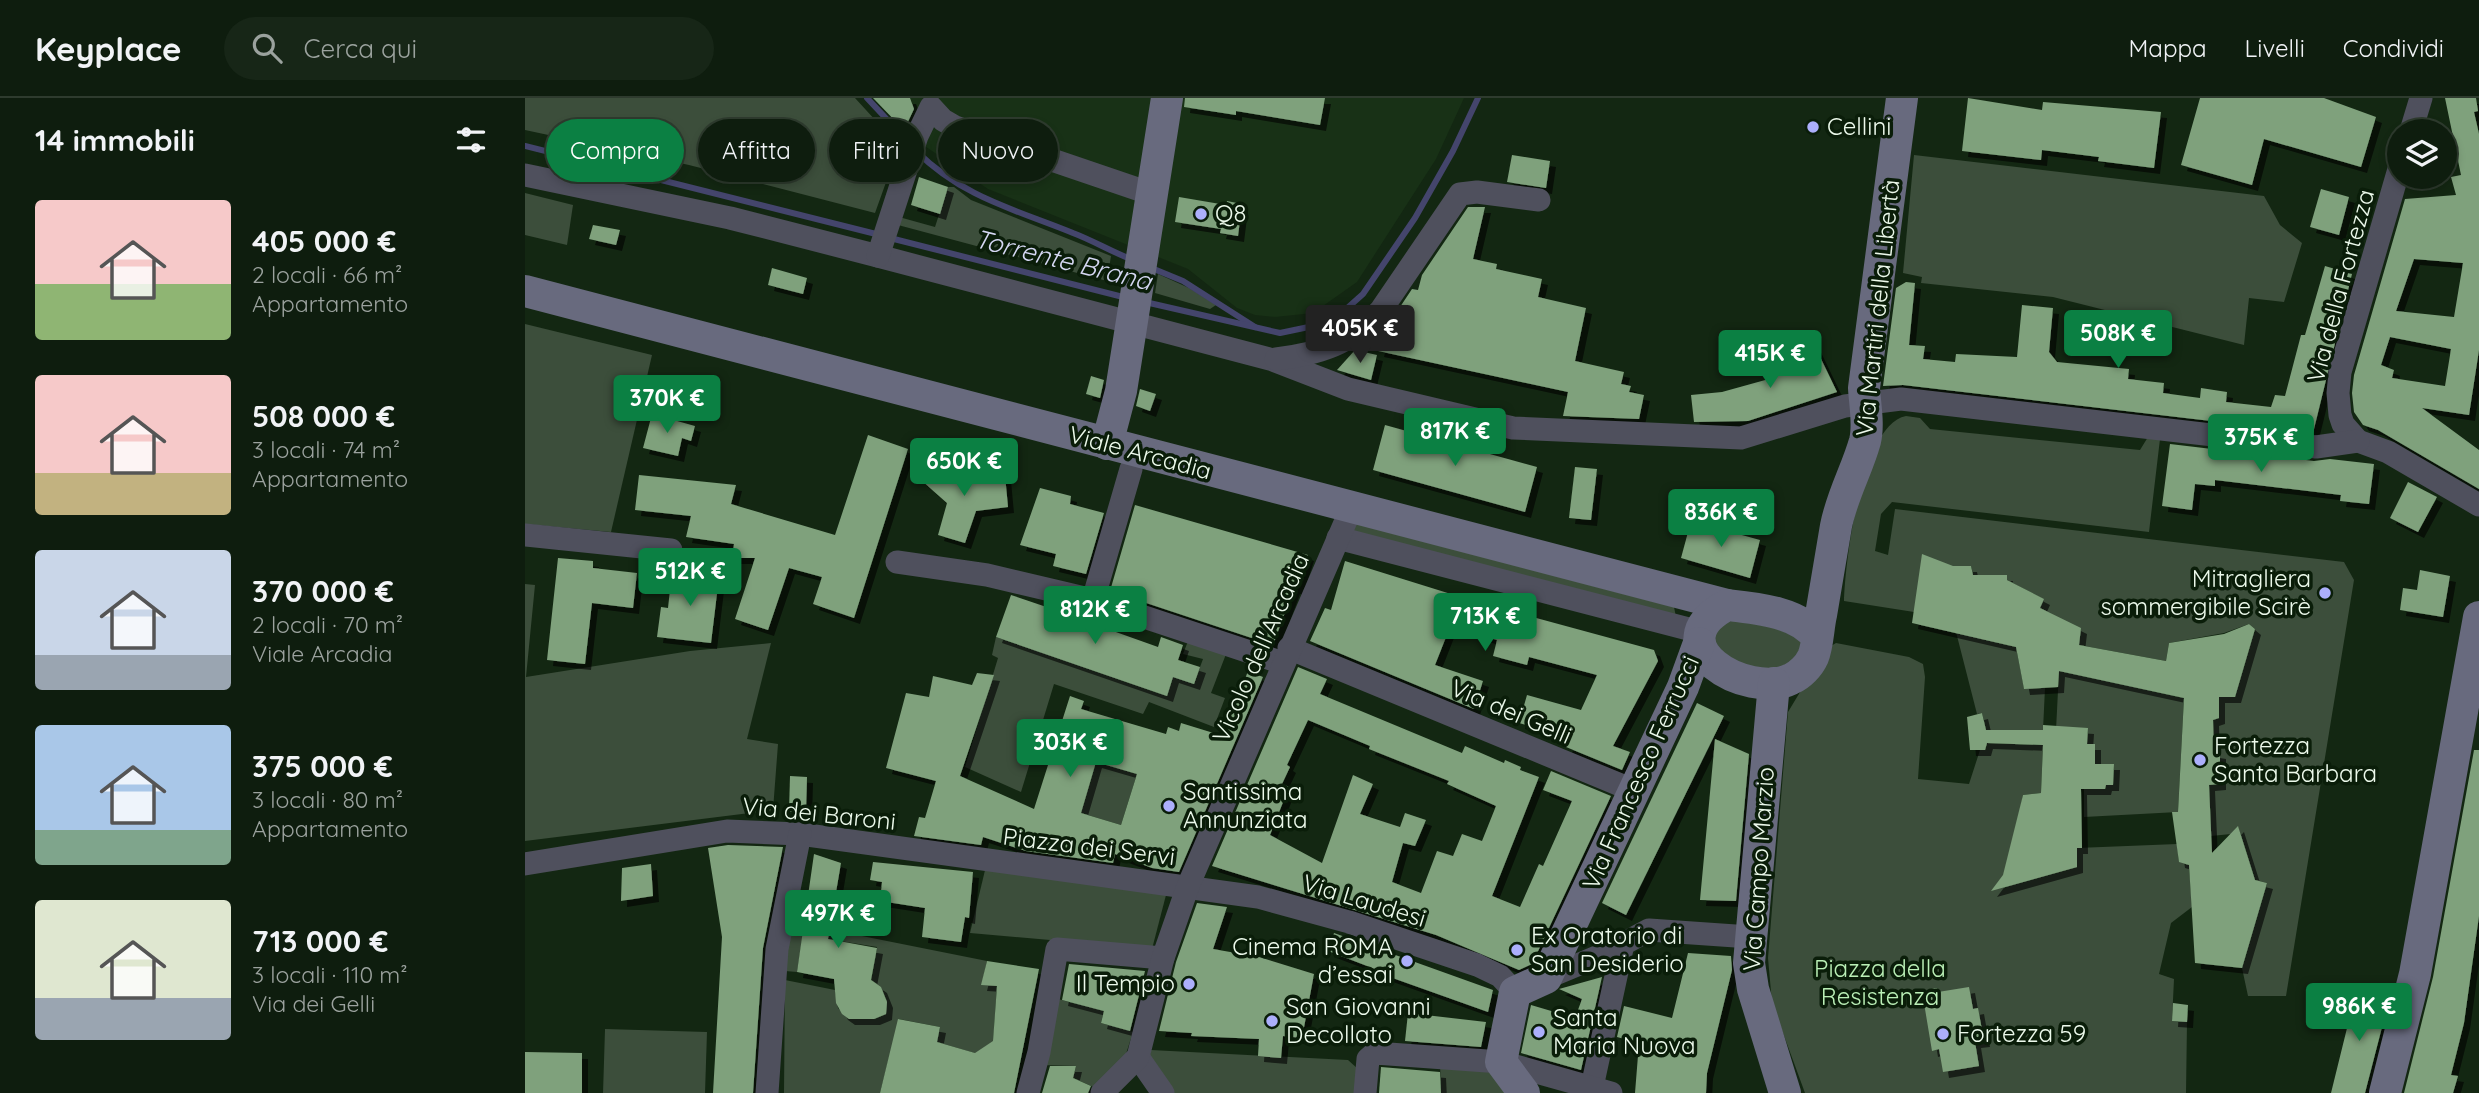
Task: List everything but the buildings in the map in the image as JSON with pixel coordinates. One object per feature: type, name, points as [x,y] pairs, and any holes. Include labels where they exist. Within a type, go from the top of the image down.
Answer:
[{"type":"street","points":[[1107,443],[1121,391],[1167,98]]},
{"type":"street","name":"Via Martiri della Libertà","points":[[1817,638],[1841,506],[1865,442],[1868,360],[1902,98]]},
{"type":"street","points":[[2415,119],[2421,98]]},
{"type":"street","points":[[880,251],[913,146],[931,107],[939,117],[955,127],[1152,194]]},
{"type":"street","points":[[525,176],[880,251],[1133,317],[1273,360],[1348,389],[1513,428],[1741,438],[1865,401],[1917,400],[2316,447],[2358,441],[2388,452],[2479,505]]},
{"type":"street","name":"Via della Fortezza","points":[[2358,441],[2343,424],[2340,415],[2339,382],[2393,189]]},
{"type":"street","points":[[1273,360],[1322,352],[1345,341],[1367,324],[1381,310],[1460,194],[1477,192],[1539,200]]},
{"type":"street","name":"Viale Arcadia","points":[[525,291],[1351,509],[1727,605]]},
{"type":"street","points":[[1093,600],[1131,470]]},
{"type":"street","name":"Vicolo dell'Arcadia","points":[[1138,1057],[1163,958],[1188,886],[1351,509]]},
{"type":"street","points":[[525,535],[671,550]]},
{"type":"street","points":[[1338,538],[1700,635]]},
{"type":"street","name":"Via dei Gelli","points":[[897,562],[986,575],[1093,600],[1286,655],[1635,792]]},
{"type":"street","points":[[1674,593],[1700,635],[1702,653],[1714,667],[1740,678],[1774,683],[1791,680],[1809,665],[1817,638],[1804,623],[1727,605],[1715,611],[1700,635]]},
{"type":"street","points":[[1783,616],[1804,613],[1814,608],[1824,596]]},
{"type":"street","points":[[2385,1093],[2415,974],[2479,617]]},
{"type":"street","name":"Via Francesco Ferrucci","points":[[1546,978],[1683,687],[1700,635]]},
{"type":"street","name":"Via Campo Marzio","points":[[1774,683],[1750,937],[1753,989],[1783,1091]]},
{"type":"street","name":"Via dei Baroni","points":[[525,864],[727,831],[800,834],[984,859]]},
{"type":"street","points":[[767,1093],[777,949],[800,834]]},
{"type":"street","name":"Piazza dei Servi","points":[[984,859],[1188,886]]},
{"type":"street","name":"Via Laudesi","points":[[1188,886],[1258,897],[1395,937],[1489,970],[1507,982],[1515,992]]},
{"type":"street","points":[[1524,1093],[1501,1062],[1515,992],[1649,930],[1750,937]]},
{"type":"street","points":[[1365,1093],[1368,1062],[1373,1054],[1501,1062],[1601,1090],[1623,944]]},
{"type":"street","points":[[1028,1093],[1039,1052],[1056,949],[1163,958]]},
{"type":"street","points":[[1102,1093],[1138,1057],[1163,1093]]},
{"type":"shaded area","points":[[873,98],[1464,98],[1436,159],[1357,282],[1313,313],[1275,317],[1255,315],[1237,308],[1188,269],[988,189],[978,182],[1058,182],[1058,119],[938,119],[938,155],[924,146],[924,119],[893,119]]},
{"type":"green space","points":[[525,98],[855,98],[874,119],[829,119],[829,182],[886,182],[875,213],[755,182],[815,182],[815,119],[698,119],[698,167],[684,164],[684,119],[546,119],[546,134],[525,130]]},
{"type":"green space","points":[[1914,155],[2264,196],[2280,225],[2302,243],[2284,302],[2249,298],[2244,345],[2053,297],[1921,283],[1922,277],[1903,273]]},
{"type":"green space","points":[[948,187],[954,187],[971,200],[1111,256],[1107,281],[898,225],[899,217],[935,227]]},
{"type":"green space","points":[[525,193],[573,205],[567,245],[525,235]]},
{"type":"green space","points":[[1158,274],[1189,288],[1216,305],[1210,309],[1155,293]]},
{"type":"green space","points":[[525,324],[652,355],[611,532],[525,524]]},
{"type":"green space","points":[[1906,416],[1920,418],[1930,429],[2140,450],[2148,437],[2160,439],[2149,532],[1892,502],[1881,514],[1875,551],[1888,555],[1895,509],[2344,562],[2354,580],[2286,996],[2248,996],[2242,968],[2267,883],[2255,880],[2238,827],[2231,834],[2211,836],[2209,785],[2219,784],[2220,754],[2214,752],[2213,720],[2219,718],[2219,704],[2213,697],[2235,697],[2255,629],[2249,624],[2224,633],[2169,643],[2166,661],[2079,645],[2040,608],[2043,599],[2007,580],[2007,575],[1973,575],[1971,566],[1953,566],[1914,612],[1844,601],[1852,528],[1867,468],[1877,443],[1890,425]]},
{"type":"green space","points":[[1353,523],[1674,607],[1676,617],[1345,533]]},
{"type":"green space","points":[[525,584],[535,585],[526,677],[690,651],[771,643],[747,739],[778,744],[773,810],[525,841]]},
{"type":"green space","points":[[1755,619],[1810,643],[1780,675],[1719,657],[1710,623]]},
{"type":"green space","points":[[1956,632],[2016,647],[2024,688],[2045,688],[2043,730],[1986,730],[1982,713],[1977,714]]},
{"type":"green space","points":[[1190,636],[1228,649],[1211,693],[1225,698],[1214,727],[1149,702],[1143,714],[1054,684],[1021,792],[965,767],[998,658],[992,655],[996,637],[1167,695],[1173,677],[1200,667],[1203,659],[1183,654]]},
{"type":"green space","name":"Piazza della Resistenza","points":[[1836,643],[1909,657],[1923,664],[1925,677],[1918,779],[1969,784],[1980,750],[1987,743],[2043,745],[2041,793],[2023,795],[2020,811],[2077,848],[2177,844],[2179,861],[2189,865],[2192,907],[2171,923],[2159,974],[2174,979],[2172,1021],[2187,1022],[2186,1093],[1805,1093],[1772,1003],[1768,958],[1788,712],[1826,649]]},
{"type":"green space","points":[[2059,671],[2184,698],[2178,812],[2084,817],[2084,789],[2105,789],[2106,785],[2113,785],[2114,764],[2095,764],[2095,745],[2087,744],[2088,728],[2056,730]]},
{"type":"green space","points":[[1096,762],[1137,774],[1121,825],[1081,813]]},
{"type":"green space","points":[[986,866],[1166,895],[1152,949],[970,933]]},
{"type":"green space","points":[[787,921],[987,961],[982,984],[997,986],[993,1045],[986,1046],[978,1054],[937,1042],[940,1027],[899,1019],[880,1093],[784,1093],[785,980],[835,990],[838,1008],[849,1019],[876,1018],[882,1014],[886,1004],[881,989],[871,982],[877,947],[803,935],[797,972],[785,971]]},
{"type":"green space","points":[[1054,998],[1104,1011],[1101,1023],[1133,1032],[1125,1057],[1098,1089],[1073,1078],[1076,1066],[1040,1065]]},
{"type":"green space","points":[[605,1029],[707,1032],[705,1093],[603,1093]]},
{"type":"green space","points":[[1151,1050],[1348,1060],[1358,1069],[1359,1093],[1168,1093],[1149,1058]]},
{"type":"green space","points":[[1440,1063],[1491,1070],[1505,1093],[1441,1093]]},
{"type":"waterway","points":[[867,98],[887,119]]},
{"type":"waterway","name":"Torrente Brana","points":[[1145,302],[1280,333],[1323,324],[1344,311],[1363,294],[1415,218],[1453,151],[1478,98]]},
{"type":"waterway","name":"Torrente Brana","points":[[525,146],[880,235]]},
{"type":"waterway","points":[[924,158],[952,180],[990,201],[1081,236],[1133,260]]},
{"type":"waterway","name":"Torrente Brana","points":[[890,238],[1127,298]]},
{"type":"waterway","points":[[1149,267],[1183,281],[1255,327]]},
{"type":"place","name":"Cellini","points":[[1813,127]]},
{"type":"place","name":"Q8","points":[[1201,214]]},
{"type":"place","name":"Mitragliera sommergibile Scirè","points":[[2325,593]]},
{"type":"place","name":"Fortezza Santa Barbara","points":[[2200,760]]},
{"type":"place","name":"Santissima Annunziata","points":[[1169,806]]},
{"type":"place","name":"Ex Oratorio di San Desiderio","points":[[1517,950]]},
{"type":"place","name":"Cinema ROMA d’essai","points":[[1407,961]]},
{"type":"place","name":"Il Tempio","points":[[1189,984]]},
{"type":"place","name":"San Giovanni Decollato","points":[[1272,1021]]},
{"type":"place","name":"Santa Maria Nuova","points":[[1539,1032]]},
{"type":"place","name":"Fortezza 59","points":[[1943,1034]]}]
